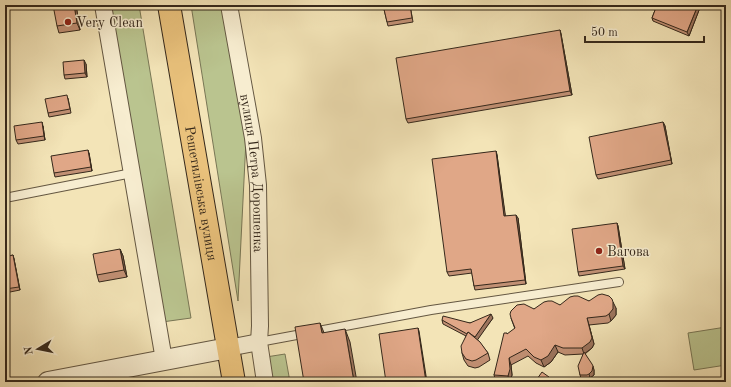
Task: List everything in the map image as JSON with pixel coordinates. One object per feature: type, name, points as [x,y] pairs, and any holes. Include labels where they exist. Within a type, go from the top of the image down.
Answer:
[{"type":"main road","name":"Решетилівська вулиця","points":[[169,5],[234,382]]},
{"type":"street","points":[[103,5],[164,360]]},
{"type":"street","name":"вулиця Петра Дорошенка","points":[[229,5],[253,138],[258,185],[259,342],[265,382]]},
{"type":"street","points":[[48,382],[259,342]]},
{"type":"lane","points":[[5,198],[132,173]]},
{"type":"lane","points":[[259,342],[431,310],[619,282]]},
{"type":"green space","points":[[111,5],[139,5],[191,318],[162,322]]},
{"type":"green space","points":[[191,5],[224,5],[246,140],[238,301]]},
{"type":"green space","points":[[726,327],[726,365],[694,370],[688,333]]},
{"type":"green space","points":[[285,354],[290,382],[270,382],[266,357]]},
{"type":"building","name":"Very Clean","points":[[53,5],[74,5],[77,23],[57,26]]},
{"type":"building","points":[[383,5],[410,5],[412,18],[387,22]]},
{"type":"building","points":[[657,5],[698,5],[687,32],[652,18]]},
{"type":"building","points":[[560,30],[570,91],[406,119],[396,58]]},
{"type":"building","points":[[84,60],[85,73],[64,75],[63,62]]},
{"type":"building","points":[[67,95],[70,109],[48,113],[45,99]]},
{"type":"building","points":[[42,122],[44,136],[16,140],[14,126]]},
{"type":"building","points":[[663,122],[671,160],[596,175],[589,137]]},
{"type":"building","points":[[88,150],[91,167],[54,173],[51,156]]},
{"type":"building","points":[[496,151],[504,216],[516,215],[525,280],[474,286],[471,269],[447,272],[432,159]]},
{"type":"building","name":"Вагова","points":[[617,223],[623,266],[578,272],[572,229]]},
{"type":"building","points":[[120,249],[124,270],[97,275],[93,254]]},
{"type":"building","points":[[13,255],[19,287],[5,289],[5,257]]},
{"type":"building","points":[[602,294],[609,296],[612,299],[613,309],[606,316],[587,318],[592,338],[590,342],[582,348],[563,348],[555,345],[548,356],[541,360],[534,357],[526,349],[509,358],[510,369],[508,376],[494,375],[504,333],[507,334],[515,328],[510,314],[517,305],[524,304],[534,309],[548,301],[552,301],[560,305],[570,297],[578,296],[589,301]]},
{"type":"building","points":[[491,314],[475,337],[468,332],[467,334],[442,320],[443,316],[470,323]]},
{"type":"building","points":[[320,323],[322,333],[345,329],[354,382],[304,382],[295,327]]},
{"type":"building","points":[[418,328],[426,382],[386,382],[379,334]]},
{"type":"building","points":[[468,332],[480,342],[488,353],[472,361],[466,359],[462,353],[461,346]]},
{"type":"building","points":[[584,352],[593,366],[592,371],[589,374],[580,375],[578,366]]},
{"type":"building","points":[[542,372],[549,377],[553,382],[536,382]]},
{"type":"place","name":"Very Clean","points":[[68,22]]},
{"type":"place","name":"Вагова","points":[[599,251]]}]
